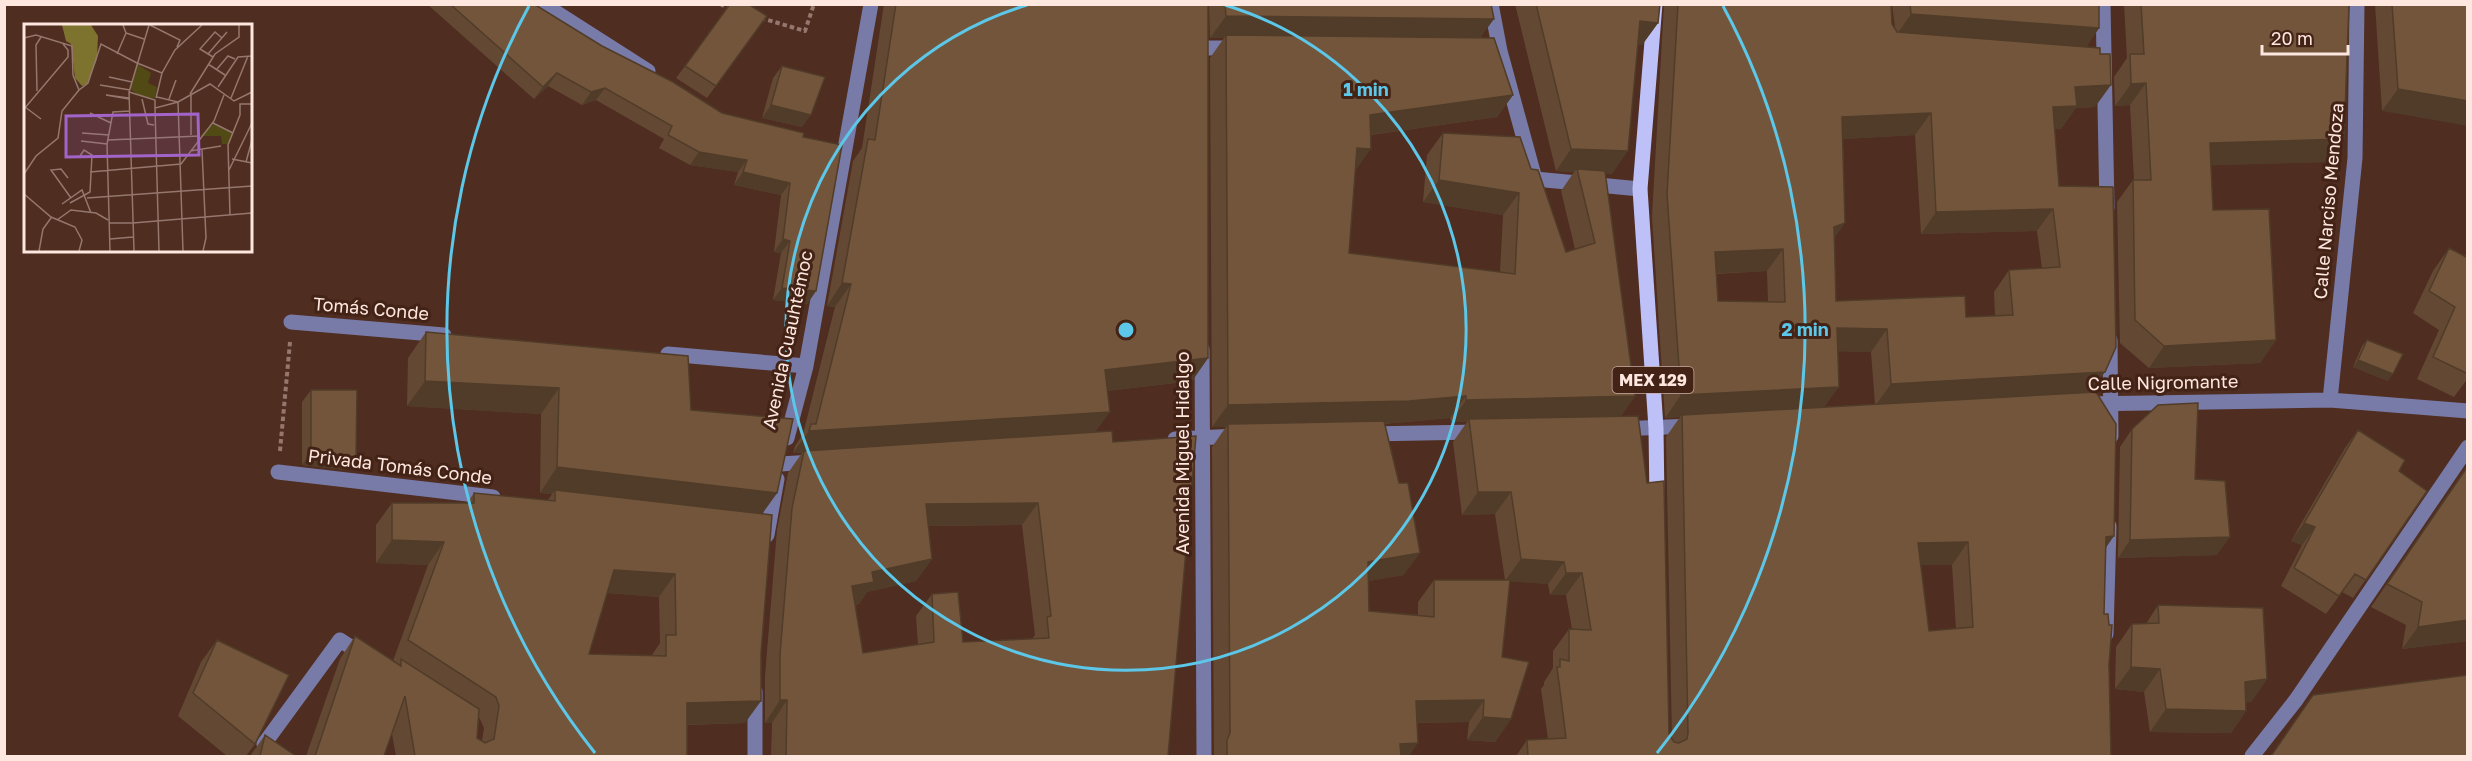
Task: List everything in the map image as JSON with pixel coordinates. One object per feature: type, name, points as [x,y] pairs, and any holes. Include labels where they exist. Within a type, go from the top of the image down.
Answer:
[{"type":"main road","name":"MEX 129","points":[[1655,4],[1640,189],[1656,428],[1658,522]]},
{"type":"street","points":[[543,4],[660,79]]},
{"type":"street","name":"Avenida Cuauhtémoc","points":[[765,552],[761,529],[806,366],[872,4]]},
{"type":"street","points":[[1491,4],[1495,51],[1535,179],[1640,189]]},
{"type":"street","points":[[2103,4],[2098,62],[2108,227]]},
{"type":"street","name":"Calle Narciso Mendoza","points":[[2330,400],[2355,158],[2357,4]]},
{"type":"street","points":[[1200,48],[1246,48]]},
{"type":"street","points":[[825,143],[847,148]]},
{"type":"street","points":[[2110,321],[2112,403],[2110,450]]},
{"type":"street","name":"Tomás Conde","points":[[291,322],[455,336]]},
{"type":"street","name":"Avenida Miguel Hidalgo","points":[[1202,331],[1204,756]]},
{"type":"street","points":[[654,353],[806,366]]},
{"type":"street","name":"Calle Nigromante","points":[[2065,405],[2330,400],[2468,411]]},
{"type":"street","points":[[1608,429],[1702,426]]},
{"type":"street","points":[[1357,434],[1488,432]]},
{"type":"street","points":[[1155,440],[1250,436]]},
{"type":"street","points":[[2252,756],[2296,700],[2468,447]]},
{"type":"street","points":[[780,464],[827,461]]},
{"type":"street","name":"Privada Tomás Conde","points":[[278,472],[511,499]]},
{"type":"street","points":[[2106,650],[2109,509]]},
{"type":"street","points":[[264,744],[340,640],[378,665]]},
{"type":"street","points":[[755,676],[755,756]]},
{"type":"street","points":[[2296,700],[2319,696]]},
{"type":"path","points":[[720,4],[738,11]]},
{"type":"path","points":[[760,18],[805,31],[814,4]]},
{"type":"path","points":[[278,472],[291,322]]},
{"type":"building","points":[[450,4],[534,4],[602,46],[673,82],[722,113],[804,133],[803,137],[842,145],[816,291],[782,288],[790,241],[783,239],[790,183],[743,172],[747,160],[699,152],[668,135],[672,126],[605,88],[591,92],[557,73],[543,87]]},
{"type":"building","points":[[730,4],[748,4],[767,16],[716,86],[685,66]]},
{"type":"building","points":[[896,4],[1208,4],[1208,358],[1105,370],[1110,412],[809,431],[811,424],[816,424],[851,284],[842,283],[868,139],[875,140]]},
{"type":"building","points":[[1225,4],[1491,4],[1494,19],[1226,16]]},
{"type":"building","points":[[1536,4],[1660,4],[1658,23],[1640,21],[1628,151],[1571,149]]},
{"type":"building","points":[[1678,4],[1891,4],[1892,24],[1897,32],[2100,48],[2100,54],[2110,54],[2111,85],[2075,87],[2077,106],[2053,107],[2059,186],[2113,187],[2116,347],[2105,372],[1891,384],[1887,329],[1837,328],[1839,387],[1681,395],[1667,194]],"holes":[[[1931,113],[1936,212],[2053,209],[2060,267],[2009,270],[2013,315],[1966,317],[1965,296],[1836,301],[1834,227],[1845,223],[1842,117]],[[1783,249],[1785,302],[1718,301],[1715,252]]]},
{"type":"building","points":[[1910,4],[2099,4],[2099,28],[1911,14]]},
{"type":"building","points":[[2141,4],[2349,4],[2344,139],[2210,143],[2213,210],[2269,209],[2276,340],[2164,346],[2135,320],[2133,180],[2151,180],[2146,83],[2131,84],[2130,54],[2144,54]]},
{"type":"building","points":[[2392,4],[2468,4],[2468,101],[2398,89]]},
{"type":"building","points":[[1226,35],[1494,38],[1513,95],[1370,115],[1371,149],[1357,148],[1349,253],[1515,274],[1519,193],[1439,180],[1443,133],[1520,137],[1531,169],[1538,170],[1566,252],[1595,243],[1577,169],[1605,171],[1635,396],[1466,400],[1466,396],[1409,401],[1228,405]]},
{"type":"building","points":[[782,66],[825,77],[811,115],[771,105]]},
{"type":"building","points":[[2449,248],[2468,258],[2468,374],[2433,357],[2455,307],[2429,291]]},
{"type":"building","points":[[426,332],[688,356],[691,410],[793,419],[777,493],[557,467],[559,388],[425,381]]},
{"type":"building","points":[[2367,340],[2403,354],[2393,374],[2358,360]]},
{"type":"building","points":[[311,390],[357,390],[356,458],[311,452]]},
{"type":"building","points":[[2096,392],[2116,424],[2114,536],[2106,537],[2104,614],[2108,614],[2109,625],[2112,625],[2109,665],[2111,756],[1528,756],[1527,740],[1566,738],[1557,667],[1560,667],[1560,659],[1569,661],[1569,629],[1591,630],[1582,573],[1566,573],[1564,562],[1521,559],[1511,492],[1478,492],[1469,419],[1638,416],[1647,483],[1664,481],[1669,734],[1674,742],[1679,743],[1687,739],[1688,733],[1682,415]],"holes":[[[1968,542],[1973,627],[1929,631],[1918,543]]]},
{"type":"building","points":[[2198,403],[2195,479],[2225,481],[2230,537],[2130,540],[2132,429],[2158,405]]},
{"type":"building","points":[[1384,421],[1399,483],[1408,483],[1420,553],[1368,562],[1369,611],[1434,617],[1434,580],[1510,580],[1502,657],[1529,662],[1511,719],[1483,717],[1484,700],[1416,701],[1418,743],[1400,744],[1401,756],[1227,756],[1227,740],[1230,733],[1228,424]]},
{"type":"building","points":[[2358,430],[2405,460],[2399,471],[2427,491],[2366,580],[2355,574],[2339,596],[2294,568],[2315,527],[2304,523]]},
{"type":"building","points":[[1112,431],[1113,442],[1196,436],[1168,756],[786,756],[787,700],[780,700],[780,654],[792,508],[804,451]],"holes":[[[1038,503],[1051,616],[1047,617],[1049,638],[963,642],[958,592],[932,594],[934,642],[863,653],[852,586],[874,582],[872,572],[932,559],[926,504]]]},
{"type":"building","points":[[2468,466],[2468,620],[2418,627],[2422,602],[2387,584]]},
{"type":"building","points":[[555,490],[772,515],[761,653],[761,701],[687,703],[687,756],[415,756],[405,696],[384,756],[315,756],[355,636],[401,666],[401,659],[479,709],[477,738],[485,743],[494,739],[499,706],[496,697],[408,640],[444,542],[392,540],[392,503],[474,503],[474,493],[555,501]],"holes":[[[614,570],[675,574],[676,635],[666,635],[666,656],[589,654]]]},
{"type":"building","points":[[2158,605],[2263,608],[2267,679],[2245,682],[2246,711],[2166,709],[2160,669],[2131,667],[2132,624],[2159,623]]},
{"type":"building","points":[[217,640],[289,675],[255,744],[193,693]]},
{"type":"building","points":[[2468,675],[2468,756],[2271,756],[2313,695]]},
{"type":"building","points":[[265,735],[296,756],[260,756]]}]
